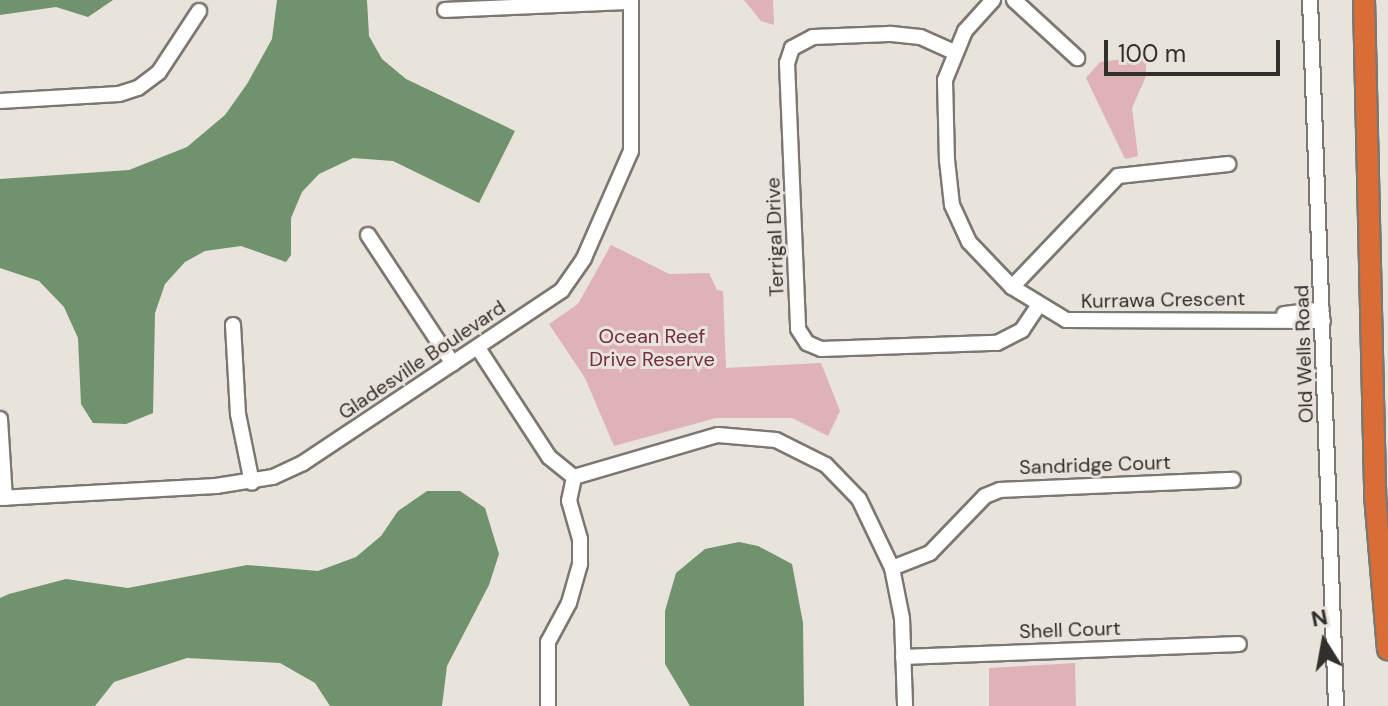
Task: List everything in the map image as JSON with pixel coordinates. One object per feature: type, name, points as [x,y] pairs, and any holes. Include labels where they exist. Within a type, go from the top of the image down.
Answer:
[{"type":"highway","points":[[1364,0],[1375,495],[1388,649]]},
{"type":"street","name":"Kurrawa Crescent","points":[[993,0],[954,52],[945,80],[952,205],[969,242],[1012,287],[1038,306],[1066,320],[1099,324],[1322,315]]},
{"type":"street","points":[[1014,0],[1077,58]]},
{"type":"street","name":"Old Wells Road","points":[[1310,0],[1336,706]]},
{"type":"street","points":[[445,10],[631,1]]},
{"type":"street","name":"Gladesville Boulevard","points":[[2,498],[252,483],[303,463],[562,290],[624,176],[634,131],[631,1]]},
{"type":"street","points":[[0,101],[119,94],[138,88],[159,72],[199,11]]},
{"type":"street","name":"Terrigal Drive","points":[[954,52],[920,37],[889,34],[813,37],[792,48],[787,63],[798,329],[807,343],[821,349],[997,343],[1022,330],[1038,306]]},
{"type":"street","points":[[1012,287],[1118,176],[1228,164]]},
{"type":"street","points":[[368,235],[453,364]]},
{"type":"street","points":[[233,325],[238,414],[252,483]]},
{"type":"street","points":[[478,348],[549,457],[574,477]]},
{"type":"street","points":[[0,419],[2,498]]},
{"type":"street","points":[[574,477],[689,440],[747,434],[805,451],[845,482],[877,528],[892,568],[903,657],[905,706]]},
{"type":"street","points":[[548,706],[548,642],[580,564],[580,539],[569,501],[574,477]]},
{"type":"street","name":"Sandridge Court","points":[[892,568],[930,553],[985,496],[1000,490],[1233,480]]},
{"type":"street","name":"Shell Court","points":[[903,657],[1239,644]]},
{"type":"green space","points":[[744,0],[773,0],[774,25],[761,21]]},
{"type":"green space","points":[[1146,56],[1146,76],[1132,108],[1138,156],[1125,159],[1086,78],[1100,62]]},
{"type":"green space","name":"Ocean Reef Drive Reserve","points":[[611,245],[669,274],[709,273],[717,290],[723,291],[726,368],[821,363],[840,411],[828,436],[792,418],[716,418],[614,446],[585,378],[549,324],[578,304]]},
{"type":"green space","points":[[1075,663],[1076,706],[989,706],[989,668]]},
{"type":"shaded area","points":[[0,0],[113,0],[88,17],[56,7],[0,15]]},
{"type":"shaded area","points":[[277,0],[367,0],[369,36],[382,59],[406,79],[515,131],[479,203],[393,161],[353,158],[319,174],[302,192],[291,218],[291,255],[286,262],[241,246],[205,251],[185,262],[165,284],[155,313],[153,413],[126,424],[93,423],[81,404],[78,338],[64,307],[39,281],[0,268],[0,179],[129,170],[187,147],[225,115],[247,84],[272,39]]},
{"type":"shaded area","points":[[427,491],[460,491],[485,508],[499,554],[489,585],[447,666],[442,706],[330,706],[315,683],[280,663],[187,658],[114,682],[95,706],[0,706],[0,598],[66,579],[128,588],[247,565],[318,571],[356,557],[381,536],[398,511]]},
{"type":"shaded area","points":[[739,542],[758,546],[792,564],[803,623],[804,706],[690,706],[665,664],[665,611],[676,573],[705,549]]}]
